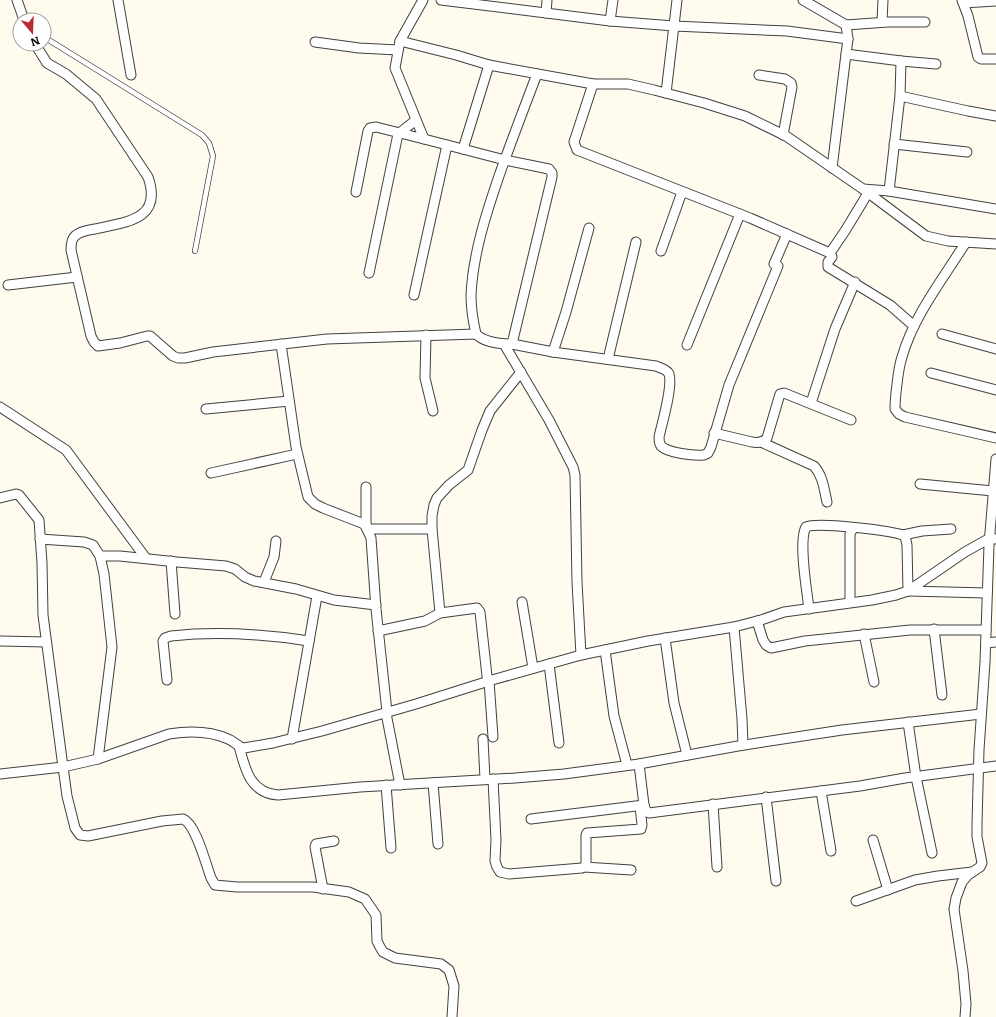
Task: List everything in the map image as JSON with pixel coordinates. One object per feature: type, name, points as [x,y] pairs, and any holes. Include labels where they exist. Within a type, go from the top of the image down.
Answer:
[{"type":"street","points":[[17,0],[21,12]]},
{"type":"street","points":[[118,0],[131,74]]},
{"type":"street","points":[[423,0],[399,45],[395,68],[424,139]]},
{"type":"street","points":[[441,0],[610,21],[674,26],[787,31],[848,39]]},
{"type":"street","points":[[546,13],[547,0]]},
{"type":"street","points":[[610,21],[613,0]]},
{"type":"street","points":[[666,93],[678,0]]},
{"type":"street","points":[[803,0],[811,3],[846,25],[882,22],[925,22]]},
{"type":"street","points":[[882,22],[883,0]]},
{"type":"street","points":[[996,1],[963,2],[978,57],[981,59],[996,59]]},
{"type":"street","points":[[832,168],[848,39],[846,25]]},
{"type":"street","points":[[315,42],[360,48],[399,45],[456,55],[488,65],[593,84],[628,84],[704,103],[745,116],[783,135],[866,191],[926,236],[936,239],[996,244]]},
{"type":"street","points":[[40,52],[47,63],[66,74],[96,99],[148,177],[152,188],[152,195],[149,205],[141,216],[132,221],[85,231],[74,237],[71,250],[91,336],[98,346],[120,344],[150,336],[173,356],[184,358],[213,352],[327,339],[476,334],[483,339],[508,344],[553,352],[656,366],[666,370],[669,374],[669,390],[659,437],[659,444],[671,451],[704,455],[708,453],[729,386],[787,234]]},
{"type":"street","points":[[846,54],[936,64]]},
{"type":"street","points":[[889,191],[900,96],[901,61]]},
{"type":"street","points":[[463,149],[488,65]]},
{"type":"street","points":[[476,334],[472,314],[471,296],[474,269],[490,202],[515,130],[537,74]]},
{"type":"street","points":[[759,75],[785,79],[791,82],[792,87],[783,135]]},
{"type":"street","points":[[593,84],[574,142],[577,150],[740,214],[830,253]]},
{"type":"street","points":[[900,96],[996,116]]},
{"type":"street","points":[[369,273],[398,134],[416,120]]},
{"type":"street","points":[[356,192],[368,131],[370,128],[376,127],[398,134],[549,170],[552,173],[508,344],[521,372],[552,426],[573,467],[575,475],[577,582],[581,655]]},
{"type":"street","points":[[894,144],[967,152]]},
{"type":"street","points":[[414,295],[447,145]]},
{"type":"street","points":[[866,191],[889,191],[996,209]]},
{"type":"street","points":[[866,191],[845,231],[830,253],[832,257],[828,262],[828,266],[890,305],[914,326]]},
{"type":"street","points":[[661,251],[682,192]]},
{"type":"street","points":[[687,346],[740,214]]},
{"type":"street","points":[[553,352],[566,312],[589,228]]},
{"type":"street","points":[[608,359],[636,242]]},
{"type":"street","points":[[966,242],[914,326],[901,358],[895,404],[897,411],[905,417],[996,438]]},
{"type":"street","points":[[8,285],[77,277]]},
{"type":"street","points":[[811,403],[835,329],[855,282]]},
{"type":"street","points":[[942,334],[996,349]]},
{"type":"street","points":[[426,335],[426,378],[433,411]]},
{"type":"street","points":[[281,344],[297,454],[306,492],[310,500],[323,508],[364,524],[367,529]]},
{"type":"street","points":[[440,613],[432,529],[434,505],[437,498],[449,485],[468,470],[490,411],[521,372]]},
{"type":"street","points":[[931,373],[996,390]]},
{"type":"street","points":[[761,442],[767,438],[780,394],[782,393],[790,394],[851,420]]},
{"type":"street","points":[[206,409],[289,401]]},
{"type":"street","points":[[0,406],[66,450],[145,558]]},
{"type":"street","points":[[714,433],[752,442],[761,442],[814,466],[822,479],[827,502]]},
{"type":"street","points":[[211,473],[297,454]]},
{"type":"street","points":[[965,1017],[966,1004],[963,971],[954,909],[962,882],[972,872],[980,867],[982,863],[977,837],[978,769],[986,643],[987,593],[993,538],[996,459]]},
{"type":"street","points":[[920,484],[994,491]]},
{"type":"street","points":[[366,487],[366,522],[370,538],[386,713],[400,784]]},
{"type":"street","points":[[0,498],[16,494],[20,496],[39,520],[43,615],[62,767],[72,820],[75,829],[80,835],[88,836],[162,821],[183,819],[188,823],[194,832],[211,878],[216,885],[322,889],[349,892],[365,899],[376,915],[378,944],[386,954],[395,958],[441,964],[448,968],[454,986],[452,1017]]},
{"type":"street","points":[[809,609],[802,544],[804,530],[806,528],[814,525],[879,530],[903,535],[922,531],[951,530]]},
{"type":"street","points":[[850,599],[850,534],[853,528]]},
{"type":"street","points":[[367,529],[432,529]]},
{"type":"street","points":[[903,535],[907,545],[908,591]]},
{"type":"street","points":[[0,774],[62,767],[98,759],[169,734],[196,732],[215,735],[228,739],[242,748],[292,739],[386,713],[489,681],[581,655],[734,626],[757,621],[784,612],[872,600],[896,595],[908,591],[965,552],[993,538]]},
{"type":"street","points":[[40,539],[93,544],[100,556],[104,574],[112,647],[98,759]]},
{"type":"street","points":[[264,582],[274,557],[276,541]]},
{"type":"street","points":[[100,556],[120,556],[226,566],[235,569],[249,579],[296,589],[334,600],[376,605]]},
{"type":"street","points":[[171,561],[175,614]]},
{"type":"street","points":[[908,591],[987,593]]},
{"type":"street","points":[[292,739],[317,596]]},
{"type":"street","points":[[522,602],[533,668]]},
{"type":"street","points":[[378,631],[425,621],[440,613],[477,608],[480,612],[487,676],[489,681],[493,737]]},
{"type":"street","points":[[757,621],[763,640],[766,645],[771,648],[804,641],[910,630],[986,630]]},
{"type":"street","points":[[734,626],[742,719],[742,745]]},
{"type":"street","points":[[934,629],[942,695]]},
{"type":"street","points":[[167,680],[163,641],[171,636],[261,634],[309,641]]},
{"type":"street","points":[[864,634],[874,682]]},
{"type":"street","points":[[665,638],[674,703],[687,755]]},
{"type":"street","points":[[0,641],[46,642]]},
{"type":"street","points":[[986,643],[996,642]]},
{"type":"street","points":[[605,650],[614,716],[628,765]]},
{"type":"street","points":[[549,664],[559,743]]},
{"type":"street","points":[[239,746],[250,778],[262,791],[278,795],[386,785],[564,774],[639,764],[742,745],[908,722],[981,714]]},
{"type":"street","points":[[908,722],[916,777],[932,852]]},
{"type":"street","points":[[483,738],[496,840],[495,861],[500,872],[509,874],[576,870],[584,867],[631,870]]},
{"type":"street","points":[[584,867],[586,865],[587,833],[641,829],[642,806],[639,764]]},
{"type":"street","points":[[642,806],[649,813],[821,791],[996,766]]},
{"type":"street","points":[[432,782],[438,844]]},
{"type":"street","points":[[386,785],[390,848]]},
{"type":"street","points":[[821,791],[830,851]]},
{"type":"street","points":[[766,798],[776,881]]},
{"type":"street","points":[[713,804],[717,867]]},
{"type":"street","points":[[531,819],[642,806]]},
{"type":"street","points":[[873,840],[888,890]]},
{"type":"street","points":[[322,889],[315,847],[316,844],[320,842],[334,841]]},
{"type":"street","points":[[856,901],[926,878],[972,872]]},
{"type":"lane","points":[[52,42],[202,135],[208,143],[213,156],[195,251]]}]
